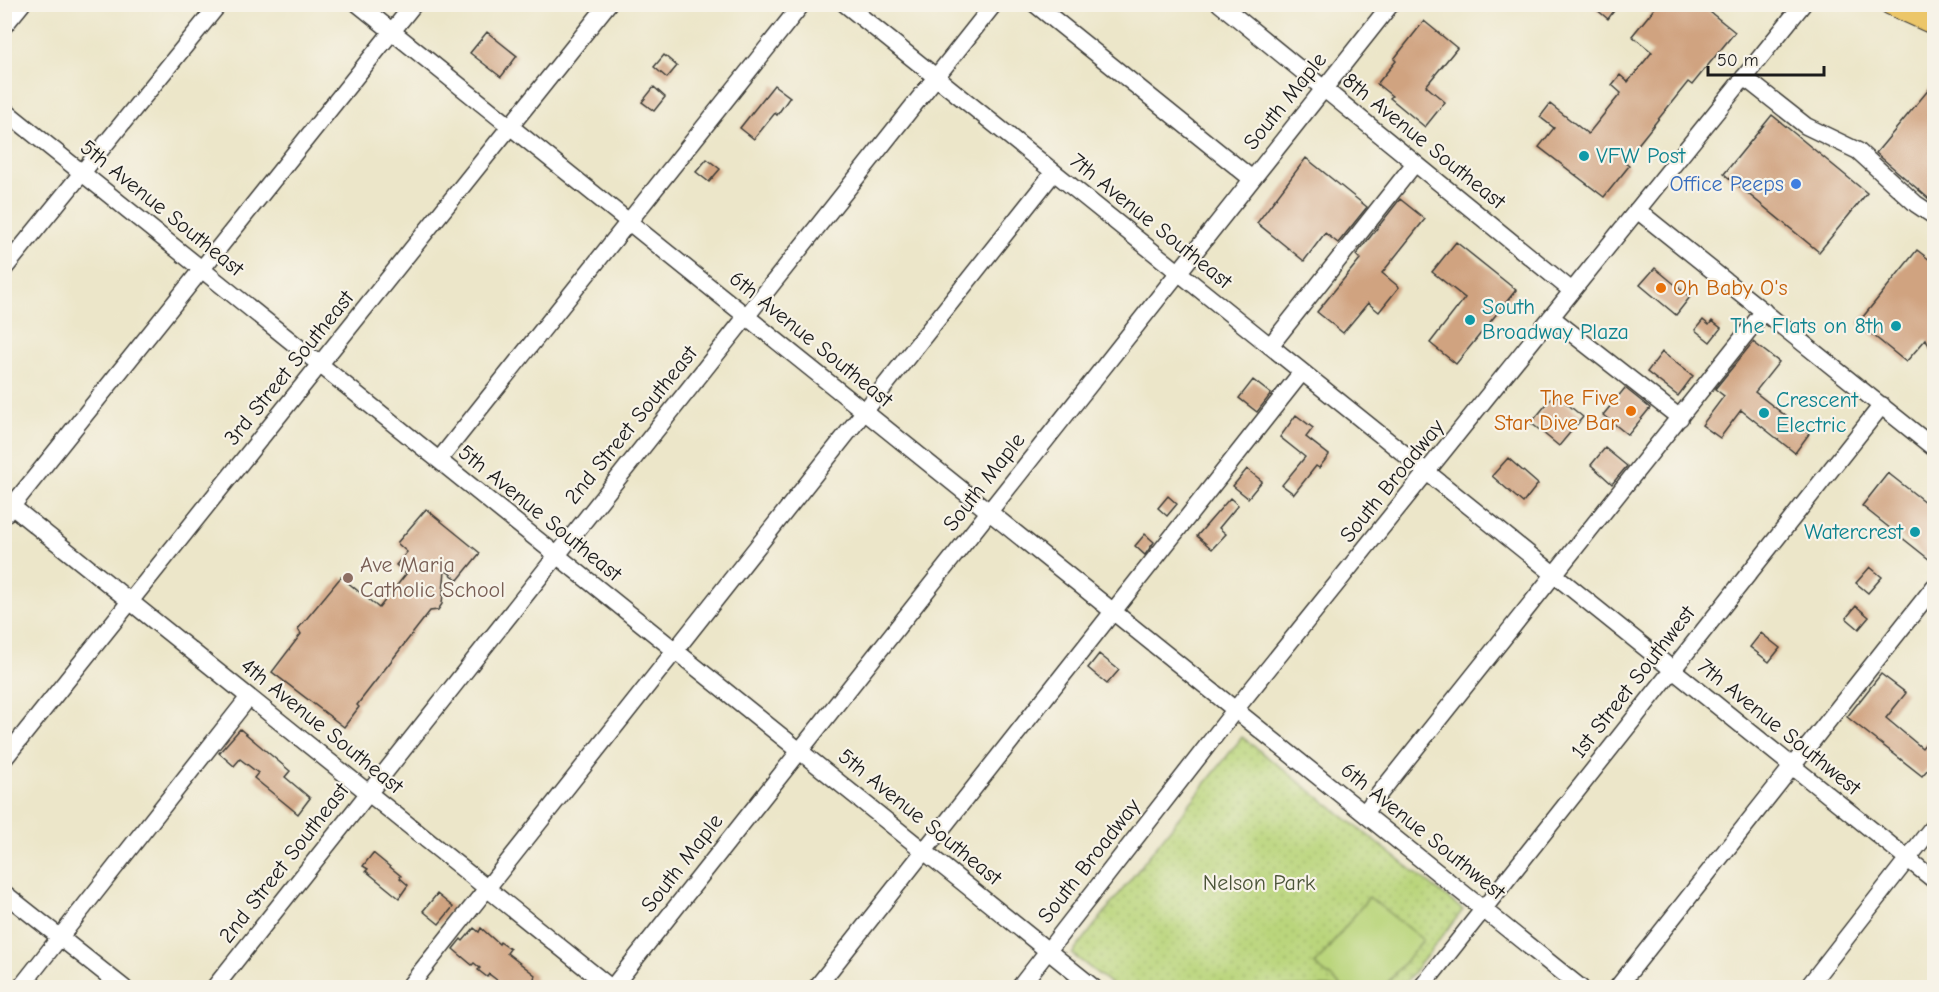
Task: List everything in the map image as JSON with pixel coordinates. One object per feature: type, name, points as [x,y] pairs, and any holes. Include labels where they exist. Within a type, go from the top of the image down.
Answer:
[{"type":"main road","points":[[1890,4],[1935,24]]},
{"type":"street","points":[[4,26],[22,4]]},
{"type":"street","points":[[4,269],[219,4]]},
{"type":"street","name":"6th Avenue Southeast","points":[[358,4],[1235,710]]},
{"type":"street","points":[[7,508],[414,4]]},
{"type":"street","name":"3rd Street Southeast","points":[[4,759],[608,4]]},
{"type":"street","points":[[439,460],[802,4]]},
{"type":"street","name":"7th Avenue Southeast","points":[[845,4],[1427,473]]},
{"type":"street","name":"2nd Street Southeast","points":[[214,987],[994,4]]},
{"type":"street","points":[[1035,4],[1252,179]]},
{"type":"street","name":"8th Avenue Southeast","points":[[1220,4],[1572,291]]},
{"type":"street","name":"South Maple","points":[[612,987],[1390,4]]},
{"type":"street","name":"South Broadway","points":[[1019,987],[1235,710],[1803,4]]},
{"type":"street","points":[[1744,77],[1806,126],[1858,151],[1917,204],[1935,216]]},
{"type":"street","name":"5th Avenue Southeast","points":[[4,110],[1094,987]]},
{"type":"street","points":[[1270,346],[1415,163]]},
{"type":"street","points":[[408,987],[1054,172]]},
{"type":"street","points":[[1637,210],[1935,448]]},
{"type":"street","points":[[1364,813],[1764,311]]},
{"type":"street","points":[[1551,316],[1680,418]]},
{"type":"street","points":[[816,987],[1302,372]]},
{"type":"street","name":"1st Street Southwest","points":[[1421,987],[1882,405]]},
{"type":"street","name":"7th Avenue Southwest","points":[[1427,473],[1935,880]]},
{"type":"street","name":"4th Avenue Southeast","points":[[7,508],[130,601],[612,987]]},
{"type":"street","points":[[1617,987],[1935,587]]},
{"type":"street","points":[[20,987],[249,697]]},
{"type":"street","name":"6th Avenue Southwest","points":[[1235,710],[1581,987]]},
{"type":"street","points":[[1815,984],[1935,825]]},
{"type":"street","points":[[4,892],[124,987]]},
{"type":"green space","name":"Nelson Park","points":[[1242,737],[1463,910],[1402,987],[1115,987],[1072,954]]},
{"type":"green space","points":[[1369,897],[1423,940],[1384,987],[1343,987],[1315,965]]},
{"type":"building","points":[[1590,4],[1619,4],[1608,19]]},
{"type":"building","points":[[1658,4],[1700,4],[1735,32],[1692,85],[1688,82],[1624,162],[1629,166],[1604,197],[1539,147],[1554,128],[1540,117],[1550,104],[1588,134],[1621,93],[1612,85],[1620,75],[1628,82],[1652,52],[1632,36]]},
{"type":"building","points":[[1424,21],[1457,48],[1426,86],[1445,102],[1425,127],[1377,84]]},
{"type":"building","points":[[487,32],[517,56],[501,77],[470,53]]},
{"type":"building","points":[[664,55],[677,66],[667,78],[654,67]]},
{"type":"building","points":[[1935,82],[1935,204],[1876,153]]},
{"type":"building","points":[[774,85],[790,97],[777,115],[775,113],[754,139],[740,128]]},
{"type":"building","points":[[654,87],[665,97],[654,111],[642,102]]},
{"type":"building","name":"Office Peeps","points":[[1772,115],[1867,193],[1819,252],[1724,174]]},
{"type":"building","points":[[1306,158],[1367,207],[1338,243],[1325,233],[1304,261],[1257,223]]},
{"type":"building","points":[[707,159],[720,169],[709,182],[696,172]]},
{"type":"building","points":[[1400,199],[1425,219],[1382,273],[1399,287],[1379,312],[1368,303],[1343,333],[1317,312],[1360,259],[1356,255]]},
{"type":"building","name":"South Broadway Plaza","points":[[1456,242],[1516,290],[1456,364],[1430,343],[1465,298],[1432,272]]},
{"type":"building","points":[[1917,250],[1935,264],[1935,359],[1926,339],[1906,362],[1858,323]]},
{"type":"building","name":"Oh Baby O's","points":[[1655,268],[1690,297],[1676,315],[1640,285]]},
{"type":"building","points":[[1703,320],[1709,325],[1712,321],[1721,328],[1710,342],[1695,330]]},
{"type":"building","name":"Crescent Electric","points":[[1753,342],[1779,362],[1755,392],[1809,434],[1795,453],[1741,410],[1720,438],[1702,425],[1724,396],[1715,389]]},
{"type":"building","points":[[1662,352],[1693,376],[1678,396],[1647,372]]},
{"type":"building","points":[[1253,380],[1271,394],[1257,412],[1239,398]]},
{"type":"building","points":[[1625,388],[1650,408],[1628,435],[1603,415]]},
{"type":"building","points":[[1555,394],[1583,417],[1559,446],[1531,423]]},
{"type":"building","points":[[1296,415],[1313,428],[1306,437],[1329,455],[1319,468],[1316,466],[1294,494],[1282,485],[1305,457],[1280,437]]},
{"type":"building","points":[[1605,448],[1627,466],[1612,484],[1591,465]]},
{"type":"building","points":[[1508,458],[1538,484],[1523,503],[1492,476]]},
{"type":"building","points":[[1247,469],[1262,481],[1248,498],[1233,486]]},
{"type":"building","name":"Watercrest","points":[[1888,473],[1935,510],[1935,564],[1862,506]]},
{"type":"building","points":[[1168,496],[1177,504],[1167,516],[1158,508]]},
{"type":"building","points":[[1230,498],[1238,505],[1219,528],[1226,534],[1212,549],[1197,536]]},
{"type":"building","points":[[426,509],[480,553],[458,580],[445,570],[442,604],[438,610],[430,611],[357,705],[359,707],[344,727],[272,672],[301,634],[298,629],[341,577],[379,608],[406,574],[396,565],[407,552],[397,543]]},
{"type":"building","points":[[1145,534],[1154,542],[1145,555],[1135,546]]},
{"type":"building","points":[[1870,567],[1882,577],[1868,593],[1856,583]]},
{"type":"building","points":[[1856,606],[1869,617],[1859,629],[1846,618]]},
{"type":"building","points":[[1761,633],[1780,648],[1769,662],[1750,647]]},
{"type":"building","points":[[1099,654],[1119,670],[1107,684],[1088,668]]},
{"type":"building","points":[[1881,674],[1906,693],[1886,718],[1922,748],[1935,732],[1935,761],[1922,776],[1847,717]]},
{"type":"building","points":[[240,729],[290,771],[285,777],[310,798],[298,814],[254,778],[258,773],[240,759],[234,766],[219,753]]},
{"type":"building","points":[[373,853],[401,876],[400,878],[408,885],[399,898],[363,866]]},
{"type":"building","points":[[437,894],[453,907],[439,924],[423,911]]},
{"type":"building","points":[[474,928],[479,932],[481,928],[499,944],[500,942],[510,949],[507,953],[535,975],[534,979],[545,987],[506,987],[489,974],[487,977],[478,970],[480,968],[474,963],[472,965],[453,949]]},
{"type":"place","name":"VFW Post","points":[[1584,156]]},
{"type":"place","name":"Office Peeps","points":[[1796,184]]},
{"type":"place","name":"Oh Baby O's","points":[[1661,288]]},
{"type":"place","name":"South Broadway Plaza","points":[[1470,320]]},
{"type":"place","name":"The Flats on 8th","points":[[1896,326]]},
{"type":"place","name":"The Five Star Dive Bar","points":[[1631,411]]},
{"type":"place","name":"Crescent Electric","points":[[1764,413]]},
{"type":"place","name":"Watercrest","points":[[1915,532]]},
{"type":"place","name":"Ave Maria Catholic School","points":[[348,578]]}]
